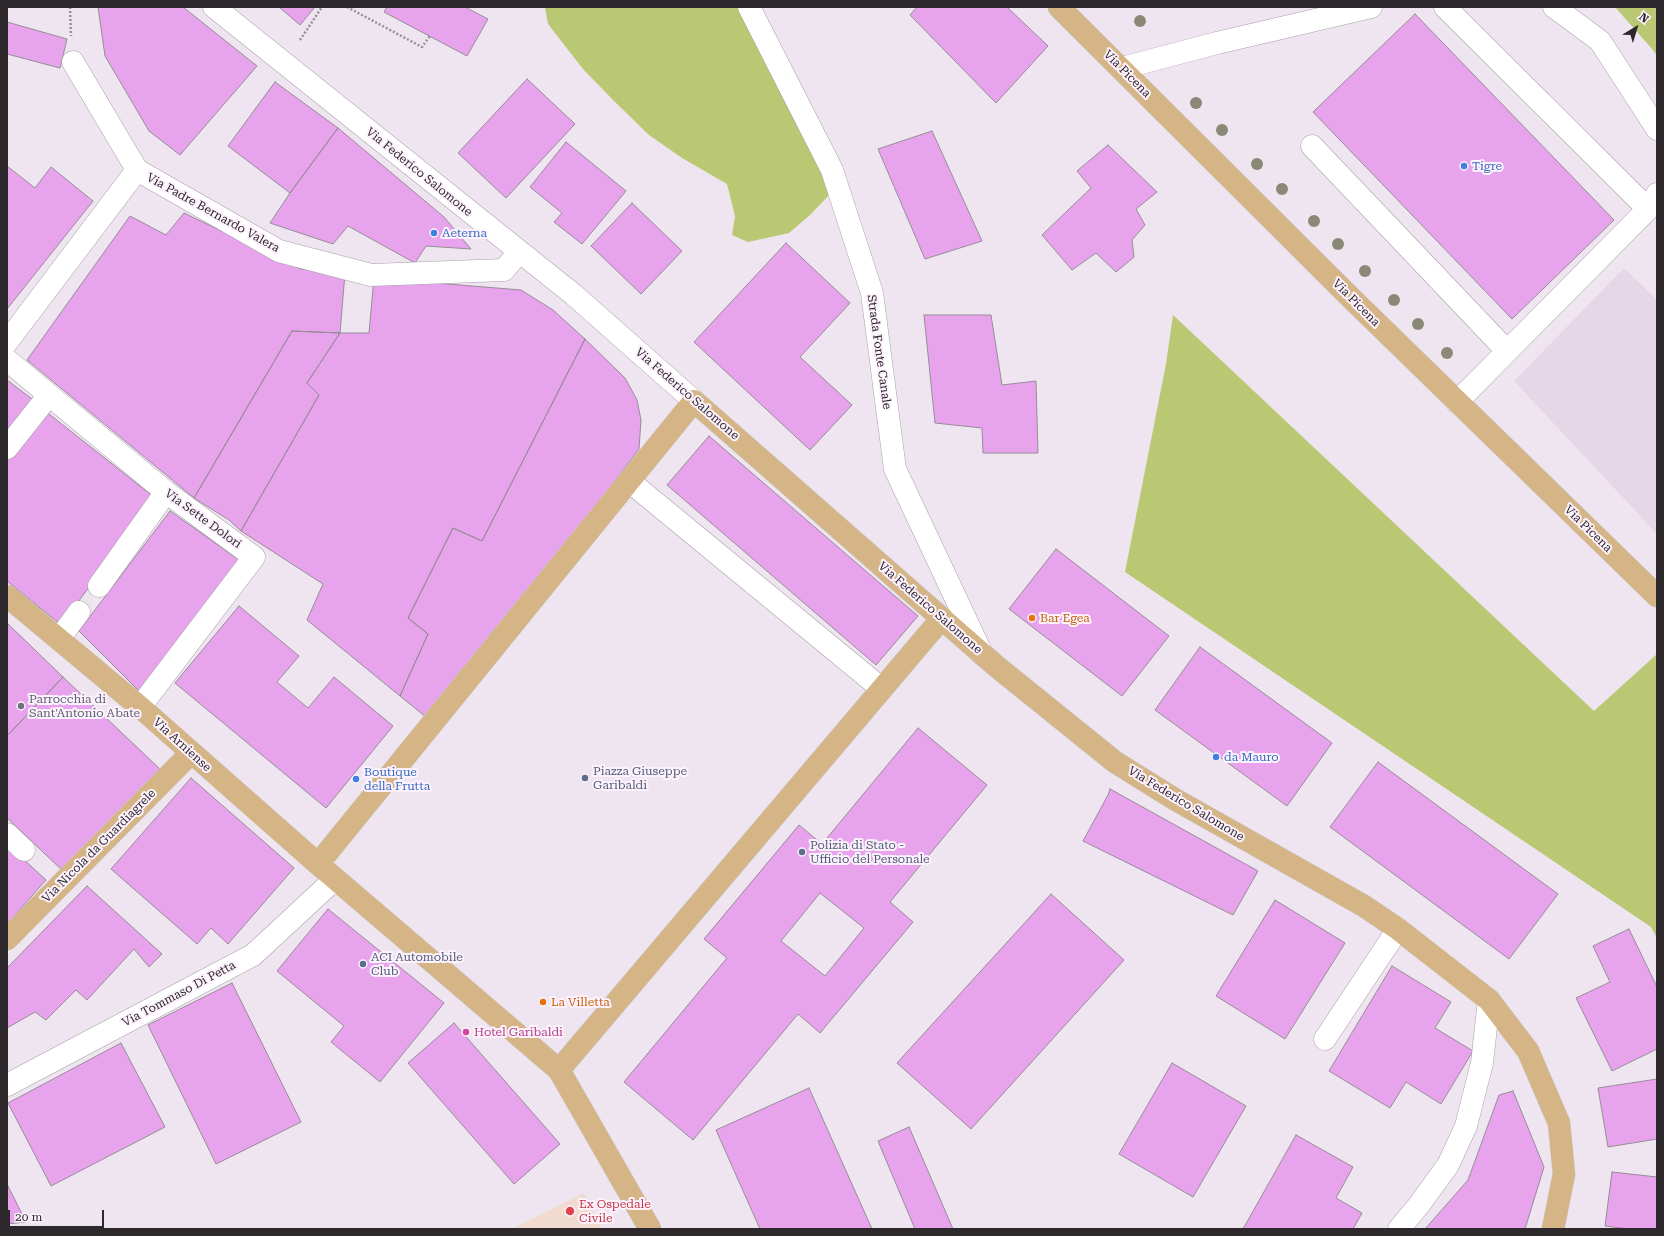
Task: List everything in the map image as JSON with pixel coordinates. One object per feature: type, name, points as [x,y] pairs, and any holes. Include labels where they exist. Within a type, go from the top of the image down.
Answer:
[{"type":"main road","name":"Via Picena","points":[[1059,7],[1457,402],[1657,596]]},
{"type":"main road","name":"Via Federico Salomone","points":[[694,401],[982,654],[1115,762],[1183,804],[1364,906],[1398,929],[1488,1000],[1528,1051],[1559,1123],[1564,1174],[1553,1229]]},
{"type":"main road","points":[[318,864],[377,790],[434,723],[486,655],[694,401]]},
{"type":"main road","name":"Via Arniense","points":[[7,596],[140,707],[335,879],[559,1070],[650,1229]]},
{"type":"main road","points":[[559,1070],[942,618]]},
{"type":"main road","name":"Via Nicola da Guardiagrele","points":[[7,939],[191,753]]},
{"type":"street","name":"Via Federico Salomone","points":[[214,7],[574,295],[694,401]]},
{"type":"street","name":"Strada Fonte Canale","points":[[749,7],[832,170],[872,293],[895,470],[982,654]]},
{"type":"street","points":[[1122,68],[1217,43],[1371,7]]},
{"type":"street","points":[[1444,7],[1652,201],[1457,402]]},
{"type":"street","points":[[1554,7],[1600,41],[1657,129]]},
{"type":"street","points":[[7,342],[137,170],[73,62]]},
{"type":"street","points":[[1312,146],[1507,351]]},
{"type":"street","name":"Via Padre Bernardo Valera","points":[[137,170],[278,251],[371,275],[504,270],[519,252]]},
{"type":"street","name":"Via Sette Dolori","points":[[7,360],[166,492],[254,557],[140,707]]},
{"type":"street","points":[[7,448],[49,395]]},
{"type":"street","points":[[629,481],[882,689]]},
{"type":"street","points":[[99,586],[166,492]]},
{"type":"street","points":[[59,639],[79,612]]},
{"type":"street","points":[[7,834],[24,850]]},
{"type":"street","name":"Via Tommaso Di Petta","points":[[7,1085],[253,955],[335,879]]},
{"type":"street","points":[[1325,1039],[1398,929]]},
{"type":"street","points":[[1399,1229],[1419,1205],[1448,1165],[1466,1126],[1482,1063],[1488,1000]]},
{"type":"path","points":[[284,64],[322,7]]},
{"type":"path","points":[[347,7],[422,47],[430,36]]},
{"type":"shaded area","points":[[1624,268],[1657,300],[1657,534],[1514,381]]},
{"type":"shaded area","name":"Ex Ospedale Civile","points":[[584,1193],[602,1229],[512,1229]]},
{"type":"green space","points":[[545,7],[743,7],[831,193],[810,215],[789,233],[748,242],[732,235],[735,216],[727,184],[682,158],[649,135],[613,100],[583,69],[548,24]]},
{"type":"green space","points":[[1615,7],[1657,7],[1657,56],[1653,50]]},
{"type":"green space","points":[[1173,315],[1594,711],[1657,654],[1657,938],[1651,927],[1125,572],[1166,364]]},
{"type":"building","points":[[98,7],[183,7],[257,66],[180,155],[149,131],[105,56]]},
{"type":"building","points":[[279,7],[315,7],[300,25]]},
{"type":"building","points":[[387,7],[465,7],[488,19],[467,56],[384,12]]},
{"type":"building","points":[[917,7],[1007,7],[1048,46],[996,103],[910,15]]},
{"type":"building","name":"Tigre","points":[[1415,14],[1614,220],[1512,319],[1313,112]]},
{"type":"building","points":[[7,22],[67,39],[60,68],[7,54]]},
{"type":"building","points":[[527,79],[575,124],[506,198],[458,153]]},
{"type":"building","points":[[275,82],[338,128],[290,193],[228,146]]},
{"type":"building","points":[[338,128],[444,217],[471,249],[426,246],[415,263],[348,226],[333,244],[270,223]]},
{"type":"building","points":[[932,131],[982,241],[925,259],[878,149]]},
{"type":"building","points":[[566,142],[626,191],[582,244],[554,222],[562,213],[530,187]]},
{"type":"building","points":[[1108,145],[1157,192],[1136,209],[1145,225],[1132,240],[1134,257],[1116,272],[1096,253],[1072,270],[1042,235],[1091,188],[1077,171]]},
{"type":"building","points":[[7,166],[35,188],[51,167],[93,201],[7,309]]},
{"type":"building","points":[[632,203],[682,251],[641,294],[591,246]]},
{"type":"building","points":[[184,213],[301,269],[345,273],[340,333],[292,331],[194,498],[27,360],[130,216],[166,235]]},
{"type":"building","points":[[786,243],[850,303],[800,357],[852,405],[810,450],[694,342]]},
{"type":"building","points":[[374,278],[521,290],[553,310],[585,339],[482,541],[453,528],[408,618],[428,634],[400,696],[307,620],[323,584],[241,531],[319,395],[307,383],[340,333],[369,333]]},
{"type":"building","points":[[924,315],[991,315],[1002,385],[1036,381],[1038,453],[983,453],[982,428],[935,423]]},
{"type":"building","points":[[292,331],[340,333],[307,383],[319,395],[241,531],[229,520],[194,498]]},
{"type":"building","points":[[585,339],[625,378],[637,400],[641,420],[639,449],[432,722],[400,696],[428,634],[408,618],[453,528],[482,541]]},
{"type":"building","points":[[7,380],[36,402],[7,438]]},
{"type":"building","points":[[44,410],[155,498],[61,625],[7,581],[7,456]]},
{"type":"building","points":[[709,436],[918,616],[876,665],[667,485]]},
{"type":"building","points":[[170,511],[239,560],[140,692],[79,631]]},
{"type":"building","points":[[1056,549],[1169,636],[1122,696],[1009,609]]},
{"type":"building","points":[[239,606],[299,656],[277,682],[308,708],[334,677],[393,726],[326,808],[175,683]]},
{"type":"building","name":"Parrocchia di Sant'Antonio Abate","points":[[7,623],[63,677],[7,736]]},
{"type":"building","points":[[1200,647],[1332,743],[1287,806],[1155,710]]},
{"type":"building","points":[[63,677],[161,770],[64,872],[7,818],[7,736]]},
{"type":"building","points":[[918,728],[987,785],[890,902],[913,922],[820,1033],[798,1014],[693,1140],[624,1082],[727,958],[704,939],[799,825],[822,844]],"holes":[[[820,893],[864,928],[825,976],[781,941]]]},
{"type":"building","points":[[1378,762],[1558,894],[1509,959],[1330,827]]},
{"type":"building","points":[[191,778],[294,868],[228,944],[211,928],[197,944],[111,869]]},
{"type":"building","points":[[1110,789],[1258,871],[1233,915],[1083,841]]},
{"type":"building","points":[[7,844],[46,880],[7,924]]},
{"type":"building","points":[[87,886],[162,954],[149,967],[134,949],[87,1000],[76,990],[46,1020],[35,1012],[7,1028],[7,968]]},
{"type":"building","points":[[1051,894],[1124,960],[971,1129],[897,1063]]},
{"type":"building","points":[[1275,900],[1345,943],[1285,1039],[1216,996]]},
{"type":"building","points":[[328,909],[444,1003],[380,1082],[331,1042],[344,1026],[277,971]]},
{"type":"building","points":[[1629,929],[1657,987],[1657,1049],[1612,1071],[1576,998],[1610,982],[1593,946]]},
{"type":"building","points":[[1392,966],[1451,1002],[1435,1028],[1473,1051],[1441,1104],[1406,1082],[1390,1108],[1329,1071]]},
{"type":"building","points":[[232,983],[301,1122],[216,1164],[148,1025]]},
{"type":"building","points":[[454,1023],[560,1144],[514,1184],[408,1063]]},
{"type":"building","points":[[121,1043],[165,1127],[51,1186],[8,1103]]},
{"type":"building","points":[[1172,1063],[1246,1106],[1193,1197],[1119,1154]]},
{"type":"building","points":[[1657,1079],[1657,1139],[1608,1147],[1598,1088]]},
{"type":"building","points":[[809,1088],[872,1229],[760,1229],[716,1130]]},
{"type":"building","points":[[1513,1091],[1544,1167],[1525,1229],[1425,1229],[1468,1180],[1499,1095]]},
{"type":"building","points":[[909,1127],[953,1229],[915,1229],[878,1141]]},
{"type":"building","points":[[1296,1135],[1353,1167],[1336,1198],[1362,1213],[1353,1229],[1243,1229]]},
{"type":"building","points":[[1612,1172],[1657,1177],[1657,1229],[1628,1229],[1605,1226]]},
{"type":"building","points":[[7,1184],[26,1222],[7,1224]]},
{"type":"place","name":"Tigre","points":[[1464,166]]},
{"type":"place","name":"Aeterna","points":[[434,233]]},
{"type":"place","name":"Bar Egea","points":[[1032,618]]},
{"type":"place","name":"Parrocchia di Sant'Antonio Abate","points":[[21,706]]},
{"type":"place","name":"da Mauro","points":[[1216,757]]},
{"type":"place","name":"Piazza Giuseppe Garibaldi","points":[[585,778]]},
{"type":"place","name":"Boutique della Frutta","points":[[356,779]]},
{"type":"place","name":"Polizia di Stato - Ufficio del Personale","points":[[802,852]]},
{"type":"place","name":"ACI Automobile Club","points":[[363,964]]},
{"type":"place","name":"La Villetta","points":[[543,1002]]},
{"type":"place","name":"Hotel Garibaldi","points":[[466,1032]]},
{"type":"place","name":"Ex Ospedale Civile","points":[[570,1211]]}]
